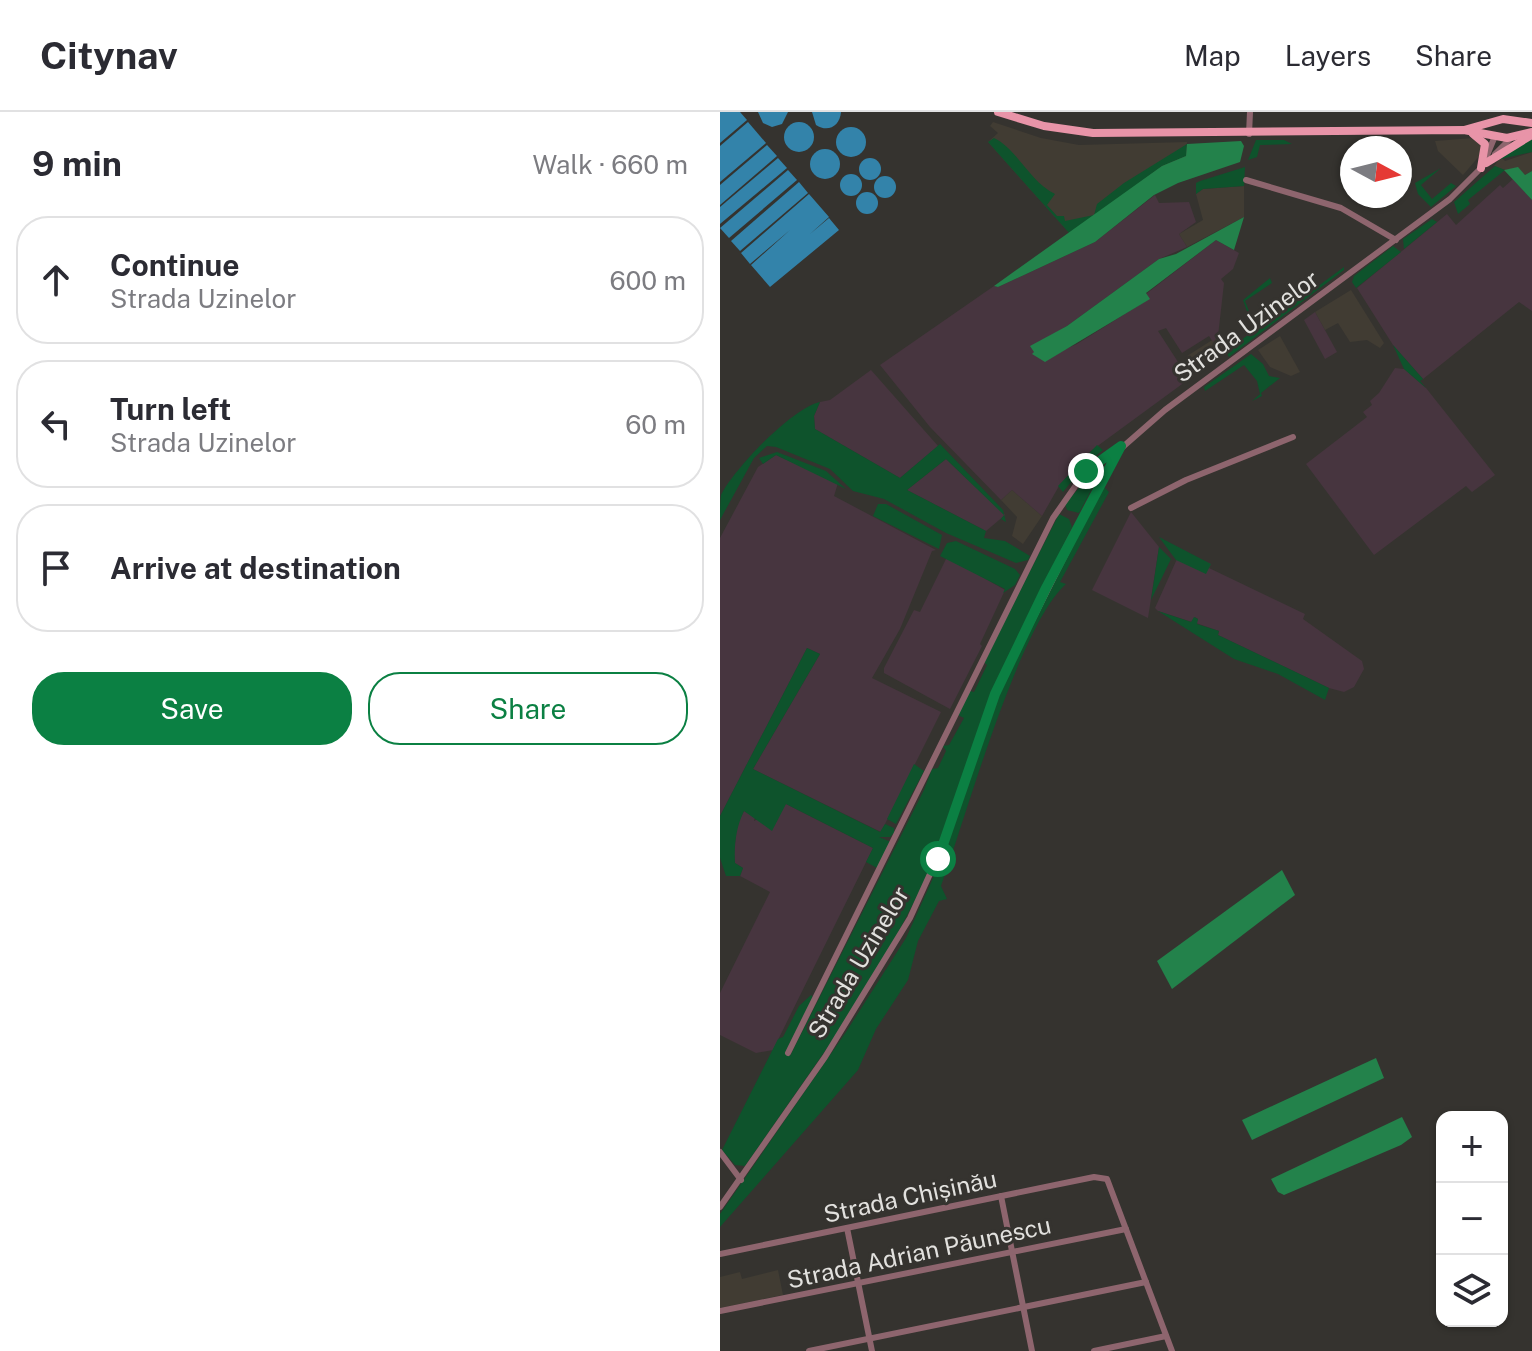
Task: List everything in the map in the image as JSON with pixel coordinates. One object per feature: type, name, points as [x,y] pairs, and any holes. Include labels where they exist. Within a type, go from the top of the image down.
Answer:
[{"type":"main road","points":[[998,112],[1044,126],[1093,133],[1249,134],[1468,129],[1495,136],[1532,134]]},
{"type":"main road","name":"Strada Uzinelor","points":[[1495,136],[1501,116],[1511,112]]},
{"type":"main road","points":[[1468,129],[1501,116],[1522,116],[1532,123]]},
{"type":"main road","name":"Strada Uzinelor","points":[[1512,137],[1522,116]]},
{"type":"main road","points":[[1468,129],[1485,144],[1483,166]]},
{"type":"main road","points":[[1483,166],[1532,134]]},
{"type":"street","points":[[1249,134],[1250,112]]},
{"type":"street","name":"Strada Uzinelor","points":[[1483,166],[1495,136]]},
{"type":"street","name":"Strada Uzinelor","points":[[788,1053],[1053,518],[1086,471],[1463,188],[1512,137]]},
{"type":"street","points":[[1246,180],[1341,208],[1396,240]]},
{"type":"street","points":[[1131,508],[1186,480],[1293,437]]},
{"type":"street","name":"Strada Uzinelor","points":[[720,1207],[848,1022],[910,918],[945,841],[995,694],[1046,588],[1121,446]]},
{"type":"street","points":[[720,1152],[741,1180]]},
{"type":"street","name":"Strada Chișinău","points":[[720,1254],[1094,1177],[1107,1179],[1126,1229]]},
{"type":"street","points":[[1001,1196],[1032,1351]]},
{"type":"street","points":[[847,1228],[872,1351]]},
{"type":"street","points":[[1126,1229],[1172,1351]]},
{"type":"street","name":"Strada Adrian Păunescu","points":[[720,1311],[1126,1229]]},
{"type":"street","points":[[809,1351],[1146,1282]]},
{"type":"street","points":[[1094,1351],[1166,1336]]},
{"type":"shaded area","points":[[993,122],[1041,138],[1079,145],[1187,142],[1186,156],[1070,234],[988,142],[998,133],[990,126]]},
{"type":"shaded area","points":[[1473,138],[1481,141],[1481,154],[1463,175],[1438,151],[1435,141]]},
{"type":"shaded area","points":[[1532,152],[1532,171],[1525,175],[1518,168],[1504,170],[1494,166],[1501,157],[1505,161]]},
{"type":"shaded area","points":[[1513,179],[1532,200],[1532,311],[1519,302],[1423,379],[1393,345],[1357,288],[1447,214],[1456,225],[1500,185],[1503,188]]},
{"type":"shaded area","points":[[1244,186],[1244,217],[1187,247],[1179,234],[1203,220],[1196,194],[1203,189]]},
{"type":"shaded area","points":[[1155,195],[1159,203],[1189,202],[1196,222],[1179,234],[1187,247],[1159,259],[1067,326],[1031,347],[1035,352],[1052,355],[1077,344],[1149,299],[1146,294],[1216,240],[1239,253],[1233,269],[1221,279],[1224,283],[1218,336],[1213,342],[1209,336],[1182,353],[1166,328],[1158,331],[1189,379],[1088,453],[1059,486],[1042,516],[1012,490],[1001,500],[930,427],[880,365],[994,286],[998,287],[1095,242]]},
{"type":"shaded area","points":[[1351,290],[1384,343],[1380,348],[1367,340],[1350,342],[1338,323],[1325,330],[1315,312]]},
{"type":"shaded area","points":[[1315,312],[1337,352],[1325,359],[1304,320]]},
{"type":"shaded area","points":[[1280,336],[1300,372],[1291,376],[1270,367],[1258,350]]},
{"type":"shaded area","points":[[1217,337],[1225,351],[1198,372],[1187,356]]},
{"type":"shaded area","points":[[1395,368],[1404,369],[1426,388],[1495,475],[1472,492],[1466,486],[1374,555],[1306,464],[1367,417],[1363,412],[1372,405],[1370,401]]},
{"type":"shaded area","points":[[871,370],[938,446],[900,478],[815,429],[814,416],[820,402],[830,400]]},
{"type":"shaded area","points":[[776,455],[838,483],[834,496],[936,550],[932,551],[900,629],[872,678],[941,712],[881,832],[753,769],[820,654],[807,648],[720,816],[720,538],[758,467]]},
{"type":"shaded area","points":[[946,459],[1005,515],[986,531],[907,490]]},
{"type":"shaded area","points":[[1012,490],[1042,516],[1023,544],[1012,536],[1017,517],[1001,500]]},
{"type":"shaded area","points":[[1131,512],[1159,547],[1148,618],[1092,590]]},
{"type":"shaded area","points":[[1181,550],[1211,564],[1209,568],[1305,614],[1303,619],[1362,661],[1364,669],[1354,687],[1344,692],[1329,688],[1218,635],[1219,631],[1196,623],[1198,619],[1195,617],[1192,622],[1158,611],[1155,608]]},
{"type":"shaded area","points":[[947,557],[1005,590],[980,644],[982,646],[950,709],[884,673],[914,610],[920,612]]},
{"type":"shaded area","points":[[786,804],[873,848],[773,1050],[756,1053],[720,1035],[720,993],[770,892],[740,876],[743,868],[735,863],[734,853],[737,825],[744,811],[755,817],[754,821]]},
{"type":"shaded area","points":[[778,1270],[783,1295],[720,1308],[720,1277],[740,1272],[742,1279]]},
{"type":"green space","points":[[994,138],[1010,150],[1038,182],[1055,194],[1047,205],[1057,216],[1064,216],[1065,221],[1094,215],[1097,204],[1124,183],[1187,144],[1186,156],[1162,166],[1070,234],[988,142]]},
{"type":"green space","points":[[1532,139],[1532,152],[1501,159],[1501,157]]},
{"type":"green space","points":[[1256,140],[1284,140],[1292,144],[1260,145],[1257,157],[1248,160]]},
{"type":"green space","points":[[1241,141],[1244,146],[1240,162],[1178,183],[1154,195],[1095,242],[998,287],[994,286],[1162,166],[1186,156],[1187,144]]},
{"type":"green space","points":[[1495,166],[1505,170],[1468,200],[1470,204],[1458,214],[1454,202]]},
{"type":"green space","points":[[1245,167],[1244,186],[1203,189],[1196,194],[1196,183]]},
{"type":"green space","points":[[1518,167],[1525,175],[1532,171],[1532,200],[1504,170]]},
{"type":"green space","points":[[1441,168],[1421,185],[1432,199],[1451,183],[1456,186],[1431,207],[1418,194],[1415,183]]},
{"type":"green space","points":[[1244,217],[1234,250],[1216,240],[1146,293],[1150,299],[1045,362],[1032,354],[1034,352],[1030,346],[1067,326],[1159,259],[1176,254]]},
{"type":"green space","points":[[1432,219],[1437,222],[1404,249],[1403,239]]},
{"type":"green space","points":[[1393,246],[1401,252],[1356,288],[1352,282],[1354,276]]},
{"type":"green space","points":[[1344,267],[1229,357],[1225,351],[1254,331],[1243,300],[1270,278],[1272,283],[1245,301],[1257,331]]},
{"type":"green space","points":[[1393,345],[1423,379],[1420,381],[1426,388],[1404,369]]},
{"type":"green space","points":[[1251,354],[1263,364],[1269,376],[1280,378],[1261,393],[1262,396],[1252,401],[1260,394],[1257,381],[1244,365],[1205,391],[1204,387]]},
{"type":"green space","points":[[820,402],[814,416],[815,429],[900,478],[940,444],[1003,510],[1006,522],[1001,519],[1004,515],[946,459],[907,490],[986,531],[984,538],[1005,541],[1030,556],[1028,560],[1016,563],[946,533],[884,499],[853,491],[830,469],[776,447],[767,446],[754,458],[720,520],[721,495],[738,470],[780,427]]},
{"type":"green space","points":[[1097,445],[1103,450],[1086,464],[1063,492],[1058,486]]},
{"type":"green space","points":[[777,452],[826,471],[846,489],[776,455],[763,464],[759,458]]},
{"type":"green space","points":[[1102,462],[1104,466],[1079,513],[1067,510],[1065,504]]},
{"type":"green space","points":[[1102,485],[1109,492],[1060,582],[1066,584],[1048,606],[1012,680],[941,886],[947,899],[939,901],[918,941],[908,980],[876,1029],[858,1070],[720,1227],[720,1214],[846,1032],[906,938],[943,856],[999,694]]},
{"type":"green space","points":[[878,504],[886,504],[942,535],[939,549],[873,516]]},
{"type":"green space","points":[[1059,514],[1069,519],[1072,527],[993,691],[924,883],[891,946],[832,1041],[745,1166],[735,1165],[722,1150],[778,1039],[783,1037],[799,1006],[811,995],[813,997],[785,1053],[790,1056],[932,769],[938,768],[946,751],[943,746],[949,745],[964,718],[958,715],[970,691],[974,692],[987,665],[984,662]]},
{"type":"green space","points":[[1159,537],[1211,564],[1206,574],[1176,560]]},
{"type":"green space","points":[[956,541],[1015,569],[1020,575],[1015,585],[1003,593],[1005,589],[940,556],[947,543]]},
{"type":"green space","points":[[1159,547],[1171,559],[1151,600]]},
{"type":"green space","points":[[1158,611],[1191,622],[1194,617],[1198,619],[1197,624],[1219,631],[1218,635],[1329,688],[1325,700],[1278,674],[1234,659]]},
{"type":"green space","points":[[807,648],[820,654],[753,769],[880,832],[885,824],[894,828],[890,837],[879,837],[891,842],[877,868],[866,862],[873,848],[786,804],[772,831],[744,811],[737,830],[735,850],[735,863],[743,868],[740,876],[726,876],[720,858],[720,816]]},
{"type":"green space","points":[[914,764],[924,771],[896,824],[887,819]]},
{"type":"green space","points":[[1282,870],[1295,895],[1172,989],[1157,961]]},
{"type":"green space","points":[[1376,1058],[1384,1078],[1252,1140],[1242,1120]]},
{"type":"green space","points":[[1402,1117],[1412,1137],[1401,1145],[1284,1195],[1278,1192],[1271,1179]]},
{"type":"water","points":[[720,112],[740,112],[747,120],[720,143]]},
{"type":"water","points":[[758,112],[788,112],[782,124],[772,127],[763,123]]},
{"type":"water","points":[[812,112],[841,112],[836,124],[825,128],[816,125]]},
{"type":"water","points":[[748,122],[766,143],[720,182],[720,146]]},
{"type":"water","points":[[799,122],[805,123],[813,131],[813,143],[805,151],[799,152],[793,151],[785,143],[784,137],[785,131],[793,123]]},
{"type":"water","points":[[851,127],[857,128],[865,136],[865,148],[857,156],[851,157],[845,156],[837,148],[836,142],[837,136],[845,128]]},
{"type":"water","points":[[767,145],[777,156],[720,205],[720,185]]},
{"type":"water","points":[[825,149],[831,150],[839,158],[839,170],[831,178],[825,179],[819,178],[811,170],[810,164],[811,158],[819,150]]},
{"type":"water","points":[[778,158],[787,168],[720,224],[720,207]]},
{"type":"water","points":[[870,158],[878,161],[881,169],[878,177],[870,180],[862,177],[859,169],[862,161]]},
{"type":"water","points":[[788,170],[797,180],[729,238],[720,228]]},
{"type":"water","points":[[851,174],[859,177],[862,185],[859,193],[851,196],[843,193],[840,185],[843,177]]},
{"type":"water","points":[[885,176],[893,179],[896,187],[893,195],[885,198],[877,195],[874,187],[877,179]]},
{"type":"water","points":[[799,182],[808,193],[740,251],[731,241]]},
{"type":"water","points":[[867,192],[875,195],[878,203],[875,211],[867,214],[859,211],[856,203],[859,195]]},
{"type":"water","points":[[809,194],[829,217],[810,234],[829,218],[839,230],[770,287],[751,265],[790,230],[750,264],[741,253]]},
{"type":"route","points":[[938,859],[995,694],[1046,588],[1121,446],[1086,471]]}]
